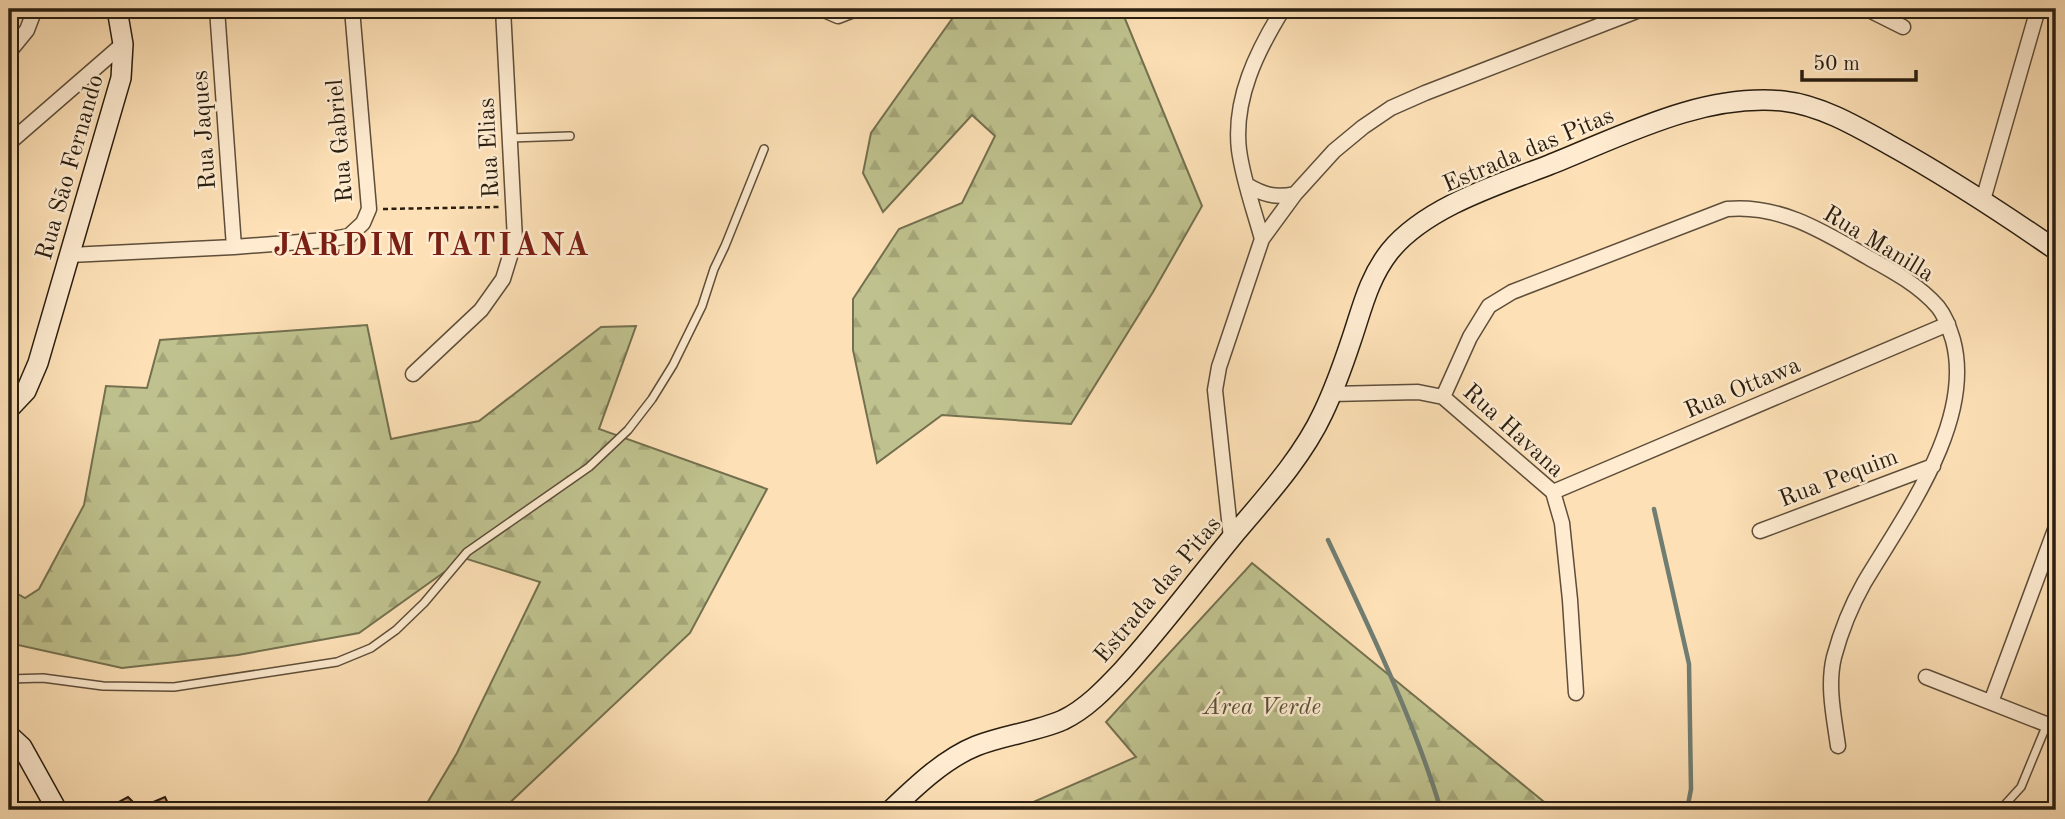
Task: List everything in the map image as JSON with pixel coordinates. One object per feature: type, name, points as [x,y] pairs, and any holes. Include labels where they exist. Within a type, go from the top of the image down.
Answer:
[{"type":"main road","name":"Rua São Fernando","points":[[9,409],[26,391],[38,363],[121,78],[123,44],[117,9]]},
{"type":"main road","name":"Estrada das Pitas","points":[[900,808],[951,759],[973,747],[1065,719],[1089,703],[1122,671],[1291,463],[1322,415],[1374,272],[1393,247],[1414,229],[1448,208],[1490,188],[1688,112],[1755,101],[1784,101],[1808,106],[1837,117],[1870,134],[1983,200],[2056,250]]},
{"type":"main road","points":[[9,735],[22,747],[18,755],[57,810]]},
{"type":"street","points":[[9,52],[27,30],[35,9]]},
{"type":"street","name":"Rua Jaques","points":[[217,9],[234,247]]},
{"type":"street","name":"Rua Gabriel","points":[[70,256],[234,247],[349,236],[363,223],[369,209],[352,9]]},
{"type":"street","name":"Rua Elias","points":[[413,374],[481,310],[503,279],[514,240],[503,9]]},
{"type":"street","points":[[822,9],[838,16],[856,9]]},
{"type":"street","points":[[1262,239],[1239,150],[1241,101],[1249,74],[1283,9]]},
{"type":"street","points":[[1231,538],[1215,390],[1219,367],[1262,239],[1295,194],[1334,151],[1391,108],[1642,9]]},
{"type":"street","points":[[1867,9],[1903,27]]},
{"type":"street","points":[[1983,200],[2038,9]]},
{"type":"street","points":[[9,143],[123,44]]},
{"type":"street","points":[[1247,185],[1262,194],[1278,198],[1295,194]]},
{"type":"street","name":"Rua Manilla","points":[[1443,397],[1470,337],[1489,306],[1512,292],[1727,209],[1748,207],[1773,211],[1820,230],[1892,271],[1922,292],[1939,308],[1948,324],[1955,349],[1957,378],[1943,439],[1933,466],[1864,583],[1847,618],[1831,676],[1838,746]]},
{"type":"street","name":"Rua Ottawa","points":[[1553,492],[1948,324]]},
{"type":"street","name":"Rua Havana","points":[[1331,394],[1418,391],[1443,397],[1553,492],[1562,523],[1576,693]]},
{"type":"street","name":"Rua Pequim","points":[[1760,531],[1933,466]]},
{"type":"street","points":[[1990,702],[2056,527]]},
{"type":"street","points":[[1926,677],[2052,726]]},
{"type":"lane","points":[[509,138],[570,136]]},
{"type":"lane","points":[[9,679],[43,678],[103,686],[174,687],[337,662],[371,648],[396,630],[424,603],[467,552],[589,467],[628,430],[673,365],[702,306],[714,269],[764,149]]},
{"type":"lane","points":[[2000,810],[2021,787],[2052,726]]},
{"type":"path","points":[[369,209],[514,207]]},
{"type":"green space","points":[[959,9],[1121,9],[1202,206],[1153,292],[1071,424],[942,415],[877,463],[853,350],[853,299],[899,229],[962,203],[995,136],[972,115],[883,212],[863,173],[871,133]]},
{"type":"green space","points":[[367,325],[391,439],[479,421],[601,327],[636,326],[599,429],[767,489],[690,633],[502,810],[423,810],[457,753],[540,582],[464,558],[359,633],[238,655],[122,668],[9,643],[9,589],[25,598],[39,589],[84,505],[106,386],[147,388],[160,340]]},
{"type":"green space","name":"Área Verde","points":[[1252,563],[1554,810],[1015,810],[1136,757],[1106,722]]},
{"type":"building","points":[[128,797],[139,808],[165,797],[171,810],[104,810]]},
{"type":"waterway","points":[[1654,509],[1689,664],[1691,789],[1687,810]]},
{"type":"waterway","points":[[1328,540],[1404,707],[1441,810]]},
{"type":"district","name":"JARDIM TATIANA","points":[[432,244]]}]
